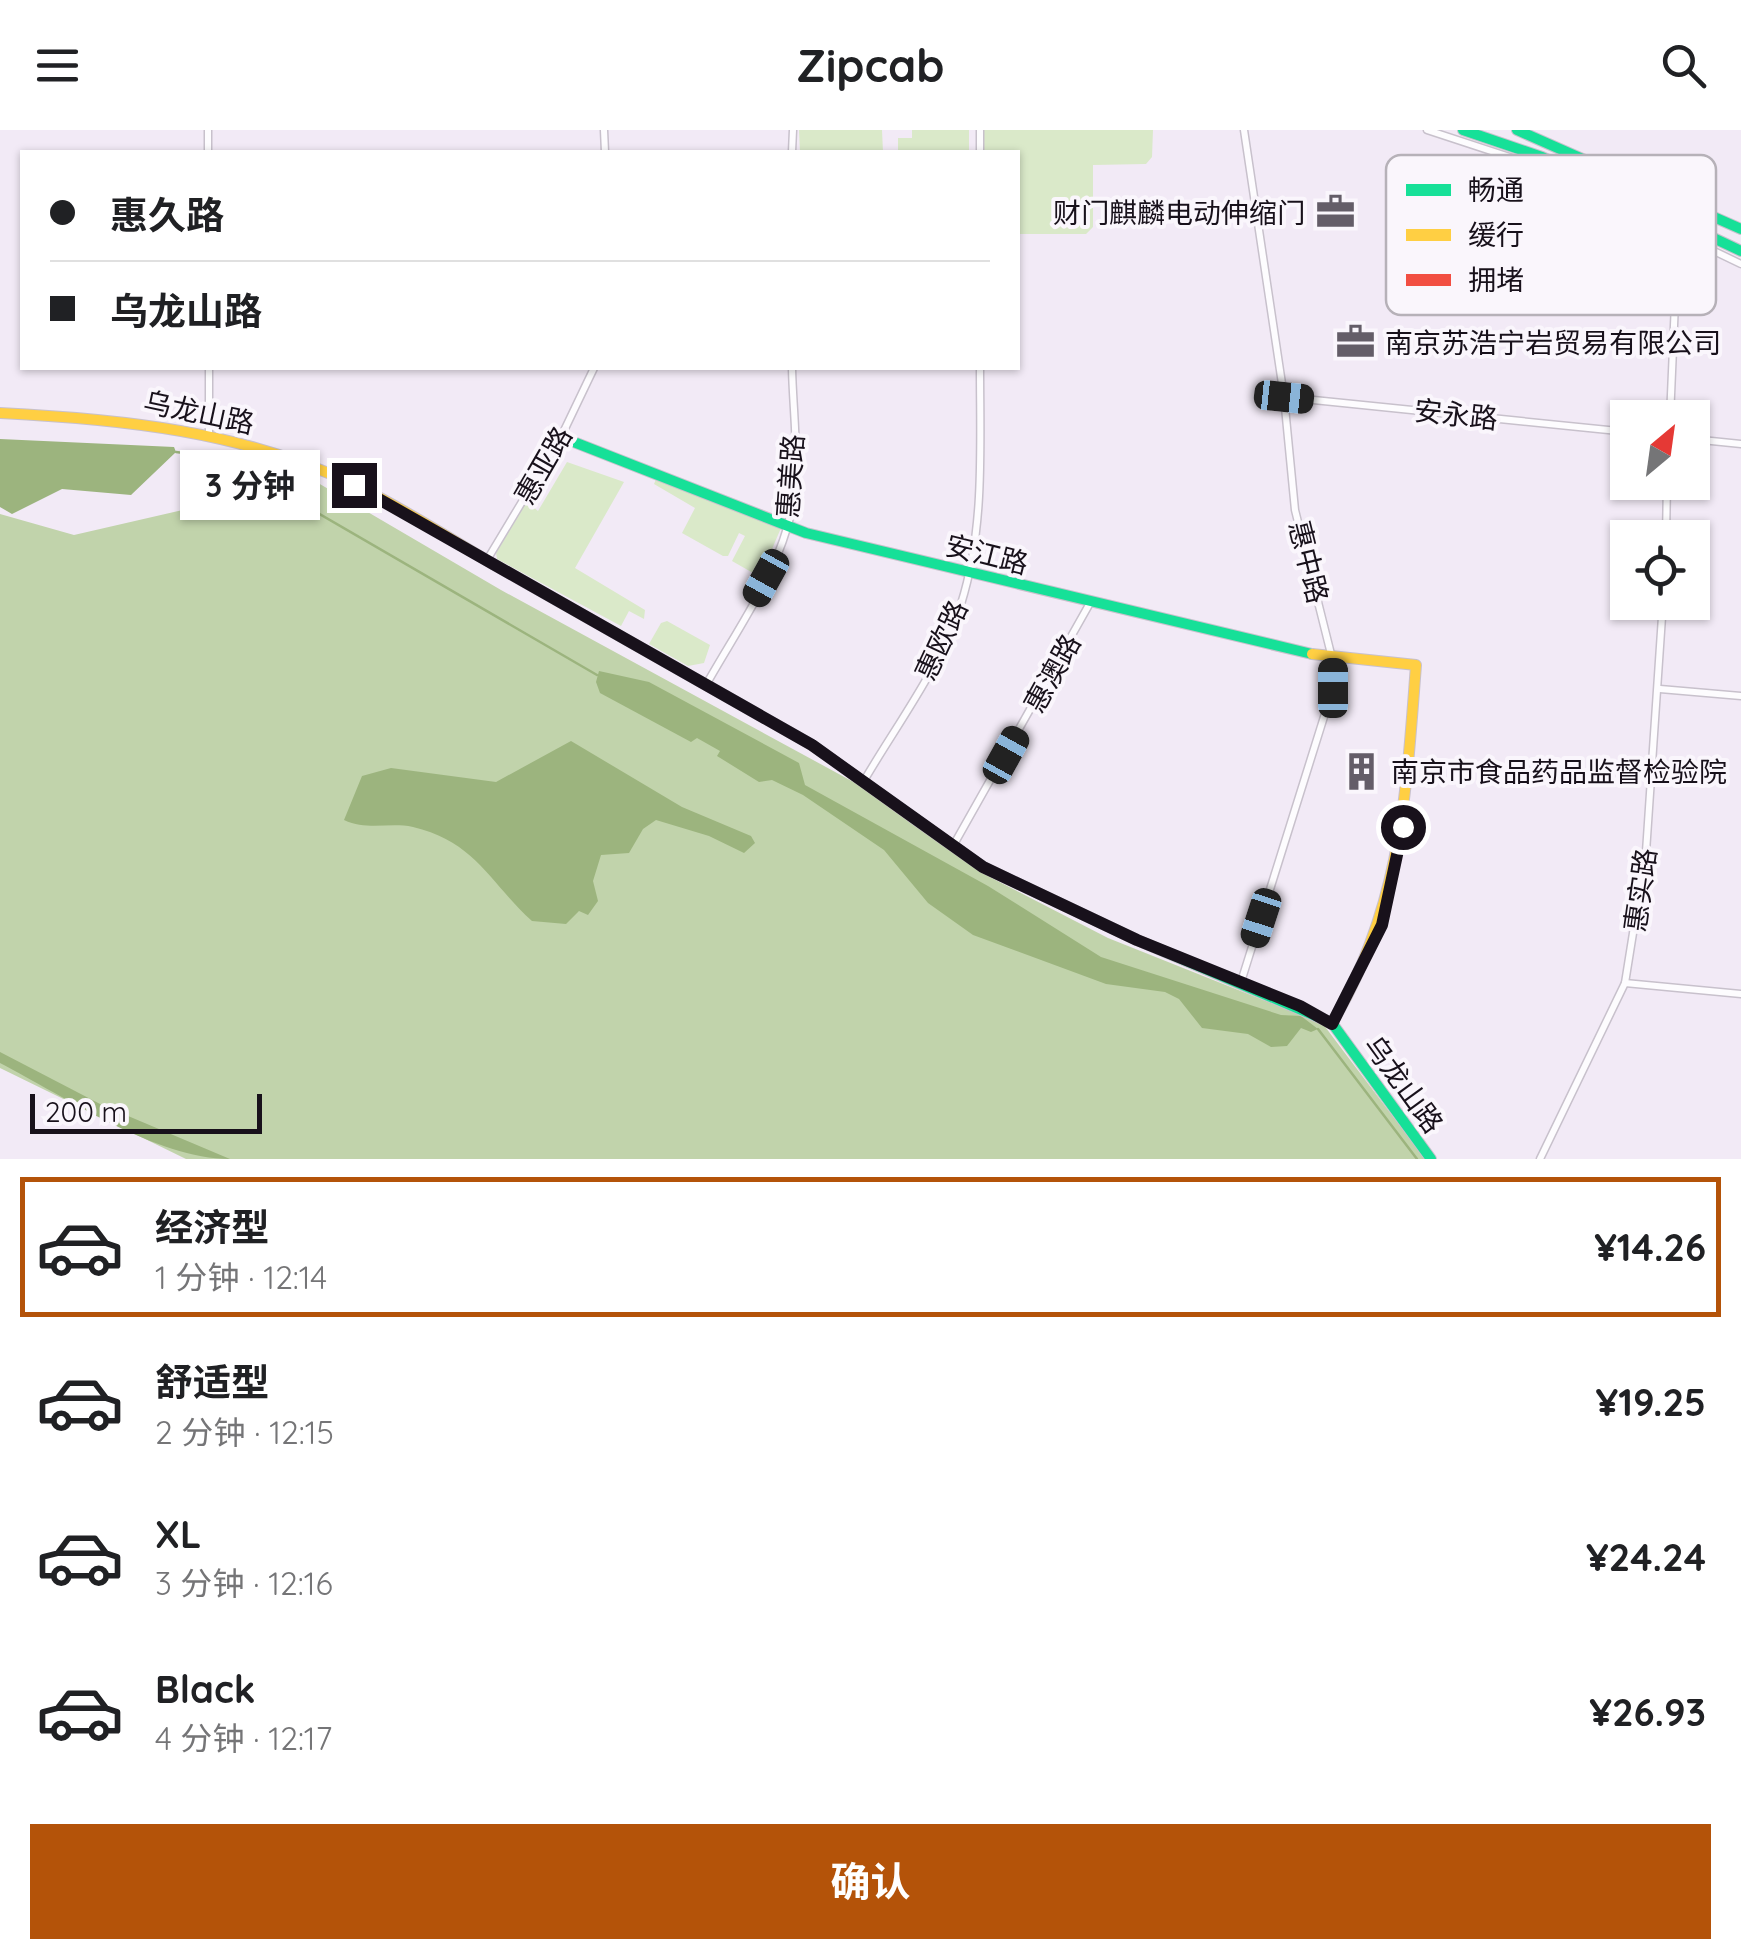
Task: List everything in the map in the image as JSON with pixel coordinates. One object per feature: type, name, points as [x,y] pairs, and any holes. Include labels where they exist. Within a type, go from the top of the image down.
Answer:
[{"type":"street","name":"惠中路","points":[[1241,982],[1326,720],[1332,658],[1295,510],[1284,397],[1244,130]]},
{"type":"street","points":[[1428,130],[1504,155]]},
{"type":"street","points":[[1462,130],[1536,155]]},
{"type":"street","points":[[1517,130],[1574,155]]},
{"type":"street","points":[[1716,218],[1741,229]]},
{"type":"street","points":[[1716,239],[1741,251]]},
{"type":"street","points":[[1716,252],[1741,264]]},
{"type":"street","points":[[1671,400],[1674,315]]},
{"type":"street","points":[[209,370],[209,433]]},
{"type":"street","name":"惠亚路","points":[[487,560],[561,437],[593,370]]},
{"type":"street","name":"惠美路","points":[[706,685],[766,578],[788,525],[794,480],[792,370]]},
{"type":"street","name":"惠欧路","points":[[865,779],[948,636],[970,573],[980,481],[980,370]]},
{"type":"street","name":"安永路","points":[[1284,397],[1610,430]]},
{"type":"street","name":"乌龙山路","points":[[0,413],[136,420],[209,433],[306,462],[487,560],[865,779],[983,867],[1137,940],[1332,1024],[1431,1159]]},
{"type":"street","name":"安江路","points":[[561,437],[788,525],[970,573],[1332,658],[1416,665],[1400,856],[1390,900],[1332,1024]]},
{"type":"street","points":[[1710,441],[1741,444]]},
{"type":"street","name":"惠澳路","points":[[954,846],[1090,602]]},
{"type":"street","name":"惠实路","points":[[1540,1159],[1624,982],[1646,852],[1662,620]]},
{"type":"street","points":[[1660,689],[1741,696]]},
{"type":"street","points":[[1624,982],[1741,994]]},
{"type":"shaded area","points":[[799,130],[882,130],[883,150],[800,150]]},
{"type":"shaded area","points":[[912,130],[969,130],[969,150],[898,150],[898,138],[912,138]]},
{"type":"shaded area","points":[[984,130],[1153,130],[1152,157],[1146,164],[1093,165],[1093,227],[1086,234],[1020,234],[1020,150],[984,150]]},
{"type":"shaded area","points":[[0,439],[174,447],[176,452],[131,495],[62,489],[12,514],[0,507]]},
{"type":"shaded area","points":[[567,462],[624,482],[575,568],[645,610],[644,619],[629,611],[621,626],[497,559],[496,553],[526,501],[538,511]]},
{"type":"shaded area","points":[[657,477],[781,528],[760,577],[732,561],[745,536],[739,533],[728,556],[723,556],[682,533],[695,508],[654,484]]},
{"type":"shaded area","points":[[313,480],[501,590],[859,785],[980,872],[1108,938],[1323,1024],[1425,1159],[186,1159],[0,1068],[0,514],[74,535]]},
{"type":"shaded area","points":[[667,621],[710,645],[704,663],[688,666],[649,644],[661,623]]},
{"type":"shaded area","points":[[599,671],[649,682],[799,763],[805,785],[988,886],[1101,957],[1281,1015],[1301,1016],[1318,1029],[1311,1032],[1301,1028],[1287,1046],[1271,1047],[1248,1034],[1202,1028],[1179,999],[1165,992],[1106,984],[973,935],[928,903],[884,850],[803,795],[772,780],[759,782],[717,756],[720,751],[697,738],[691,742],[600,693],[596,682]]},
{"type":"shaded area","points":[[571,741],[682,807],[751,836],[755,843],[744,853],[709,836],[656,820],[643,829],[629,853],[601,855],[593,881],[598,901],[588,915],[579,911],[566,924],[532,921],[467,853],[434,834],[413,827],[362,825],[344,820],[362,776],[391,768],[496,782]]},
{"type":"shaded area","points":[[0,1052],[102,1105],[230,1159],[172,1149],[142,1138],[0,1063]]},
{"type":"waterway","points":[[176,452],[223,458],[597,675]]},
{"type":"waterway","points":[[1318,1029],[1417,1159]]},
{"type":"traffic: fast","points":[[1463,130],[1536,155]]},
{"type":"traffic: fast","points":[[1517,130],[1574,155]]},
{"type":"traffic: fast","points":[[1716,218],[1741,229]]},
{"type":"traffic: fast","points":[[1716,239],[1741,251]]},
{"type":"traffic: fast","points":[[561,437],[806,533],[1312,654]]},
{"type":"traffic: fast","points":[[912,817],[983,867],[1137,940],[1332,1023],[1431,1159]]},
{"type":"traffic: slow","points":[[0,413],[135,424],[268,451],[371,493],[493,564]]},
{"type":"traffic: slow","points":[[1312,654],[1416,665],[1403,805],[1386,893],[1373,937],[1332,1023]]},
{"type":"traffic: jam","points":[[493,564],[812,745],[912,817]]},
{"type":"place","name":"财门麒麟电动伸缩门","points":[[1335,212]]},
{"type":"place","name":"南京苏浩宁岩贸易有限公司","points":[[1355,342]]},
{"type":"place","name":"南京市食品药品监督检验院","points":[[1361,771]]},
{"type":"route","points":[[354,485],[812,745],[865,779],[983,867],[1137,940],[1300,1006],[1332,1024],[1382,925],[1400,856],[1403,827]]}]
